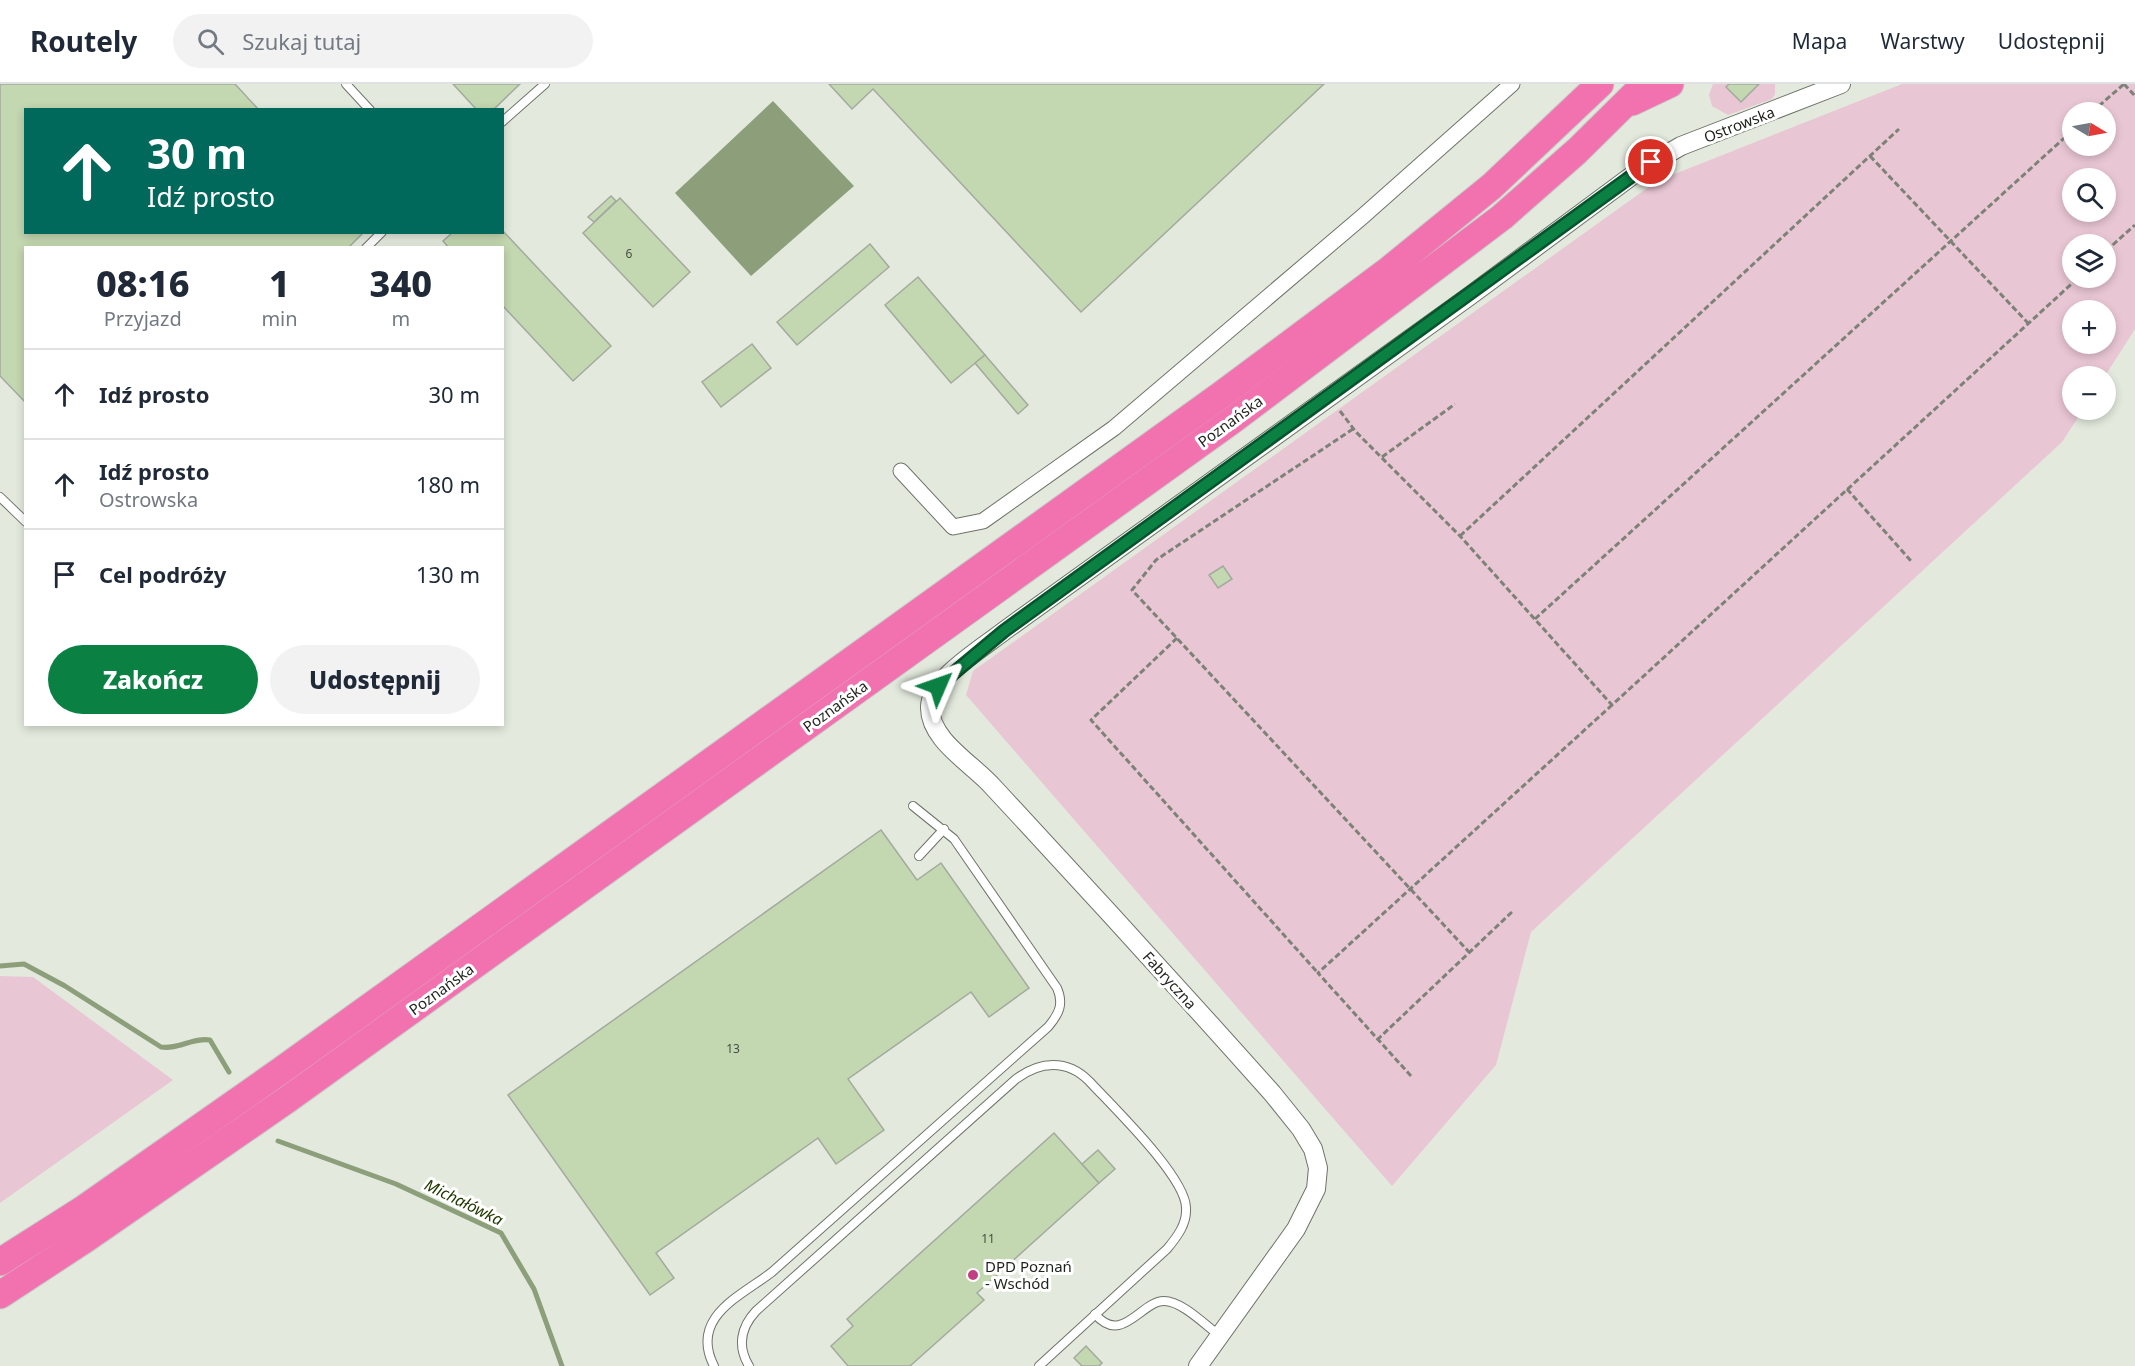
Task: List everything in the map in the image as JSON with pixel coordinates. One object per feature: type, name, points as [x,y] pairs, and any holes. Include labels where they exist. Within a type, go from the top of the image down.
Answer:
[{"type":"highway","name":"Poznańska","points":[[0,1262],[82,1210],[289,1065],[1221,395],[1389,269],[1482,194],[1600,84]]},
{"type":"highway","name":"Poznańska","points":[[0,1294],[87,1238],[288,1100],[1224,426],[1502,217],[1615,116],[1645,84]]},
{"type":"highway","points":[[1615,116],[1646,94],[1670,84]]},
{"type":"street","points":[[901,471],[953,527],[983,521],[1114,428],[1362,217],[1512,84]]},
{"type":"street","name":"Ostrowska","points":[[1330,397],[1605,194],[1662,156],[1842,84]]},
{"type":"street","name":"Fabryczna","points":[[1198,1366],[1306,1213],[1316,1190],[1317,1158],[1301,1129],[1256,1076],[991,784],[938,733],[930,716],[933,693],[948,676],[1004,631],[1330,397]]},
{"type":"lane","points":[[346,84],[368,108]]},
{"type":"lane","points":[[504,120],[545,84]]},
{"type":"lane","points":[[368,246],[380,234]]},
{"type":"lane","points":[[0,497],[24,520]]},
{"type":"lane","points":[[714,1366],[709,1354],[709,1332],[723,1307],[772,1272],[1048,1027],[1058,1013],[1061,999],[1057,988],[960,846],[944,829],[913,806]]},
{"type":"lane","points":[[919,856],[944,829]]},
{"type":"lane","points":[[749,1366],[741,1343],[745,1325],[756,1311],[1016,1079],[1030,1070],[1049,1065],[1066,1066],[1082,1073],[1174,1177],[1185,1196],[1186,1218],[1174,1240],[1039,1366]]},
{"type":"lane","points":[[1095,1314],[1107,1323],[1121,1324],[1158,1303],[1166,1301],[1179,1306],[1220,1336]]},
{"type":"path","points":[[2103,102],[2124,84],[2135,96]]},
{"type":"path","points":[[1461,536],[1899,129]]},
{"type":"path","points":[[1535,619],[2062,140]]},
{"type":"path","points":[[1870,156],[2028,323]]},
{"type":"path","points":[[2116,242],[2135,225]]},
{"type":"path","points":[[1318,973],[2067,288]]},
{"type":"path","points":[[1330,397],[1353,429],[1461,536],[1612,705]]},
{"type":"path","points":[[1382,457],[1455,404]]},
{"type":"path","points":[[1353,429],[1156,560],[1132,590],[1469,952]]},
{"type":"path","points":[[1847,489],[1911,561]]},
{"type":"path","points":[[1177,638],[1091,720],[1411,1076]]},
{"type":"path","points":[[1377,1040],[1513,911]]},
{"type":"shaded area","points":[[1713,84],[1775,84],[1775,94],[1772,99],[1728,115],[1712,106],[1709,95]]},
{"type":"shaded area","points":[[1902,84],[2135,84],[2135,329],[2111,366],[2062,366],[2062,420],[2076,420],[2062,442],[1531,932],[1496,1065],[1392,1186],[966,695],[973,671],[1657,181]]},
{"type":"shaded area","points":[[773,101],[854,186],[751,276],[675,193]]},
{"type":"shaded area","points":[[0,976],[33,977],[173,1080],[0,1203]]},
{"type":"building","points":[[0,84],[235,84],[257,108],[24,108],[24,234],[362,234],[350,246],[24,246],[24,401],[0,376]]},
{"type":"building","points":[[453,84],[520,84],[495,108],[475,108]]},
{"type":"building","points":[[829,84],[1324,84],[1081,312],[873,89],[852,109]]},
{"type":"building","points":[[1729,84],[1759,84],[1741,102],[1726,87]]},
{"type":"building","points":[[611,196],[616,201],[594,222],[588,217]]},
{"type":"building","points":[[620,198],[690,272],[653,307],[583,233]]},
{"type":"building","points":[[504,232],[611,346],[573,381],[504,307],[504,246],[447,246],[443,241],[451,234],[504,234]]},
{"type":"building","points":[[870,244],[889,267],[797,345],[777,322]]},
{"type":"building","points":[[918,277],[985,355],[951,383],[885,305]]},
{"type":"building","points":[[752,344],[771,368],[721,407],[702,382]]},
{"type":"building","points":[[985,355],[1028,405],[1018,414],[975,363]]},
{"type":"building","points":[[1223,566],[1232,579],[1218,588],[1209,575]]},
{"type":"building","points":[[881,830],[917,880],[941,863],[1029,988],[989,1017],[971,992],[848,1079],[884,1130],[836,1164],[818,1138],[656,1253],[674,1278],[650,1295],[508,1095]]},
{"type":"building","points":[[1054,1133],[1099,1183],[977,1293],[984,1300],[910,1366],[848,1366],[831,1346],[853,1326],[847,1319]]},
{"type":"building","points":[[1098,1150],[1115,1169],[1099,1183],[1082,1164]]},
{"type":"building","points":[[1086,1346],[1102,1363],[1099,1366],[1082,1366],[1074,1358]]},
{"type":"waterway","name":"Michałówka","points":[[0,966],[24,964],[65,986],[161,1047],[210,1040],[229,1072]]},
{"type":"waterway","name":"Michałówka","points":[[278,1141],[396,1184],[501,1233],[534,1289],[562,1366]]},
{"type":"place","name":"DPD Poznań - Wschód","points":[[973,1275]]},
{"type":"route","points":[[938,686],[1004,631],[1471,295],[1651,162]]}]
